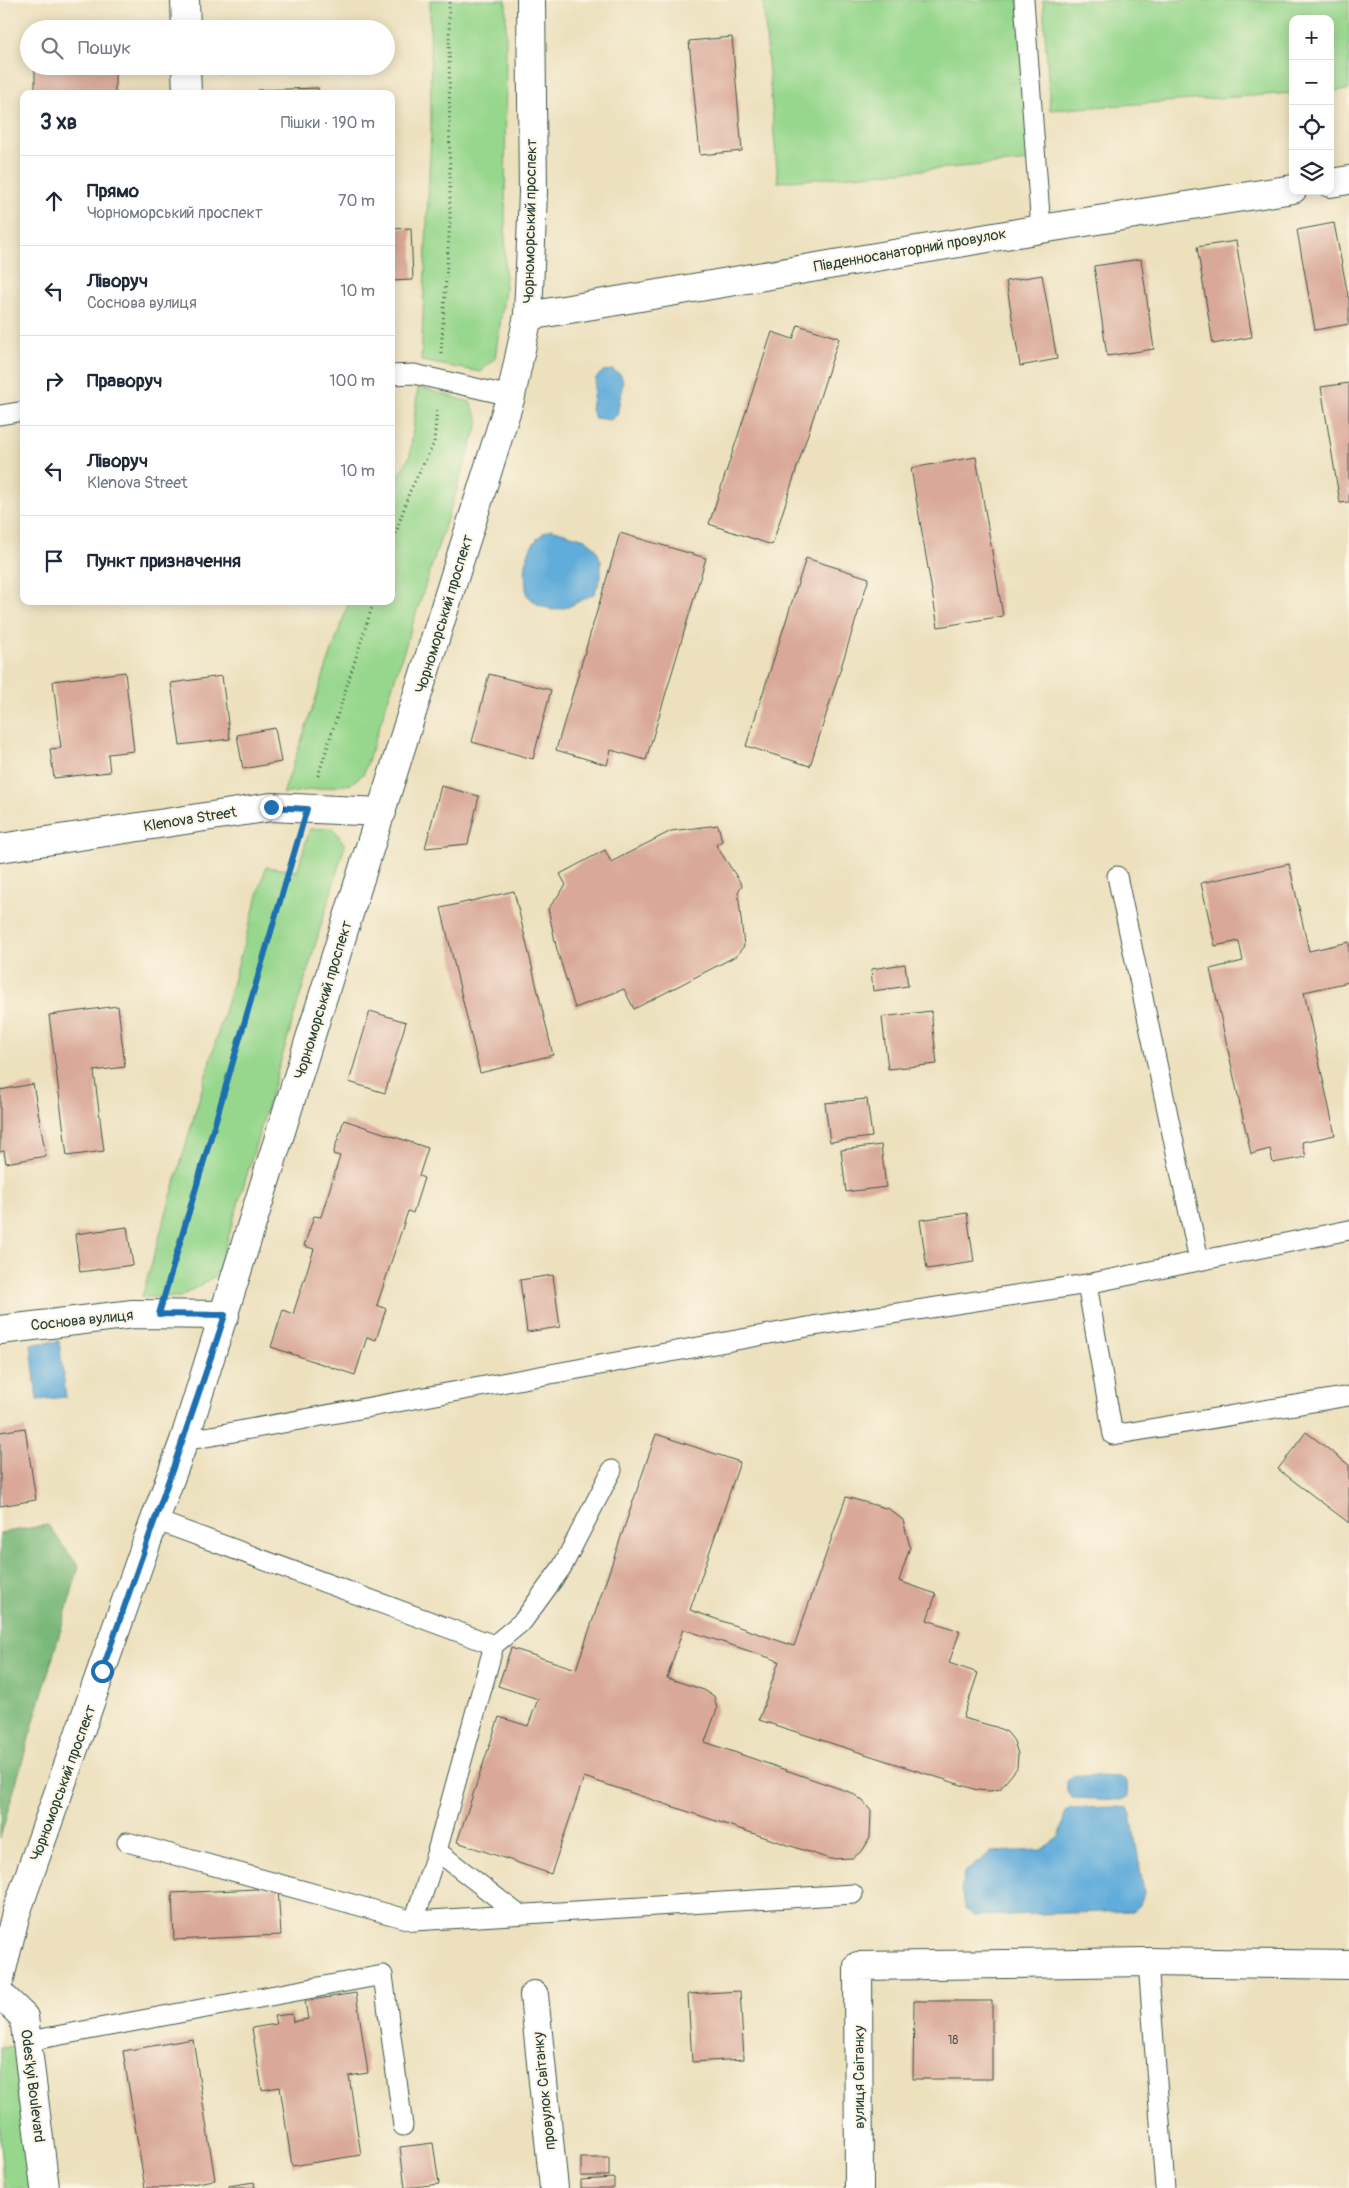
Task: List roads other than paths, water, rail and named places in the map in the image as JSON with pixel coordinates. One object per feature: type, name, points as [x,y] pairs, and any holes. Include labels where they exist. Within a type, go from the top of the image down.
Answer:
[{"type":"street","points":[[185,0],[186,20]]},
{"type":"street","name":"Чорноморський проспект","points":[[0,1978],[16,1913],[154,1520],[184,1441],[225,1315],[511,396],[528,316],[533,192],[531,0]]},
{"type":"street","points":[[186,75],[187,90]]},
{"type":"street","points":[[1334,182],[1349,180]]},
{"type":"street","name":"Південносанаторний провулок","points":[[528,316],[1041,229],[1289,190]]},
{"type":"street","name":"Klenova Street","points":[[0,848],[271,807],[382,812]]},
{"type":"street","name":"Соснова вулиця","points":[[0,1330],[133,1314],[225,1315]]},
{"type":"street","points":[[1148,1962],[1349,1965]]},
{"type":"street","name":"вулиця Світанку","points":[[859,2188],[858,1966],[1148,1962]]},
{"type":"street","name":"Odes'kyi Boulevard","points":[[0,1994],[24,2017],[45,2188]]},
{"type":"street","name":"провулок Світанку","points":[[534,1995],[554,2188]]},
{"type":"lane","points":[[1024,0],[1041,229]]},
{"type":"lane","points":[[395,375],[414,374],[511,396]]},
{"type":"lane","points":[[0,416],[20,413]]},
{"type":"lane","points":[[1117,876],[1199,1260]]},
{"type":"lane","points":[[184,1441],[813,1326],[1087,1284],[1349,1230]]},
{"type":"lane","points":[[1087,1284],[1113,1435],[1349,1396]]},
{"type":"lane","points":[[414,1921],[437,1851],[494,1645],[522,1622],[562,1568],[612,1470]]},
{"type":"lane","points":[[154,1520],[494,1645]]},
{"type":"lane","points":[[127,1842],[414,1921],[854,1894]]},
{"type":"lane","points":[[437,1851],[518,1914]]},
{"type":"lane","points":[[1148,1962],[1164,2188]]},
{"type":"lane","points":[[28,2041],[382,1975],[403,2126]]},
{"type":"water","points":[[613,370],[621,375],[623,382],[617,415],[610,420],[595,418],[591,410],[596,378],[603,371]]},
{"type":"water","points":[[551,529],[585,539],[595,547],[601,561],[601,578],[594,594],[568,607],[553,610],[537,604],[527,595],[525,576],[530,549],[542,534]]},
{"type":"water","points":[[59,1341],[66,1397],[37,1400],[31,1344]]},
{"type":"water","points":[[1075,1775],[1119,1777],[1127,1781],[1128,1797],[1120,1800],[1072,1798],[1067,1791],[1067,1781]]},
{"type":"water","points":[[1071,1808],[1127,1808],[1131,1814],[1144,1893],[1140,1905],[1133,1911],[974,1916],[965,1909],[961,1890],[964,1873],[991,1852],[1041,1850],[1059,1837],[1066,1811]]}]
